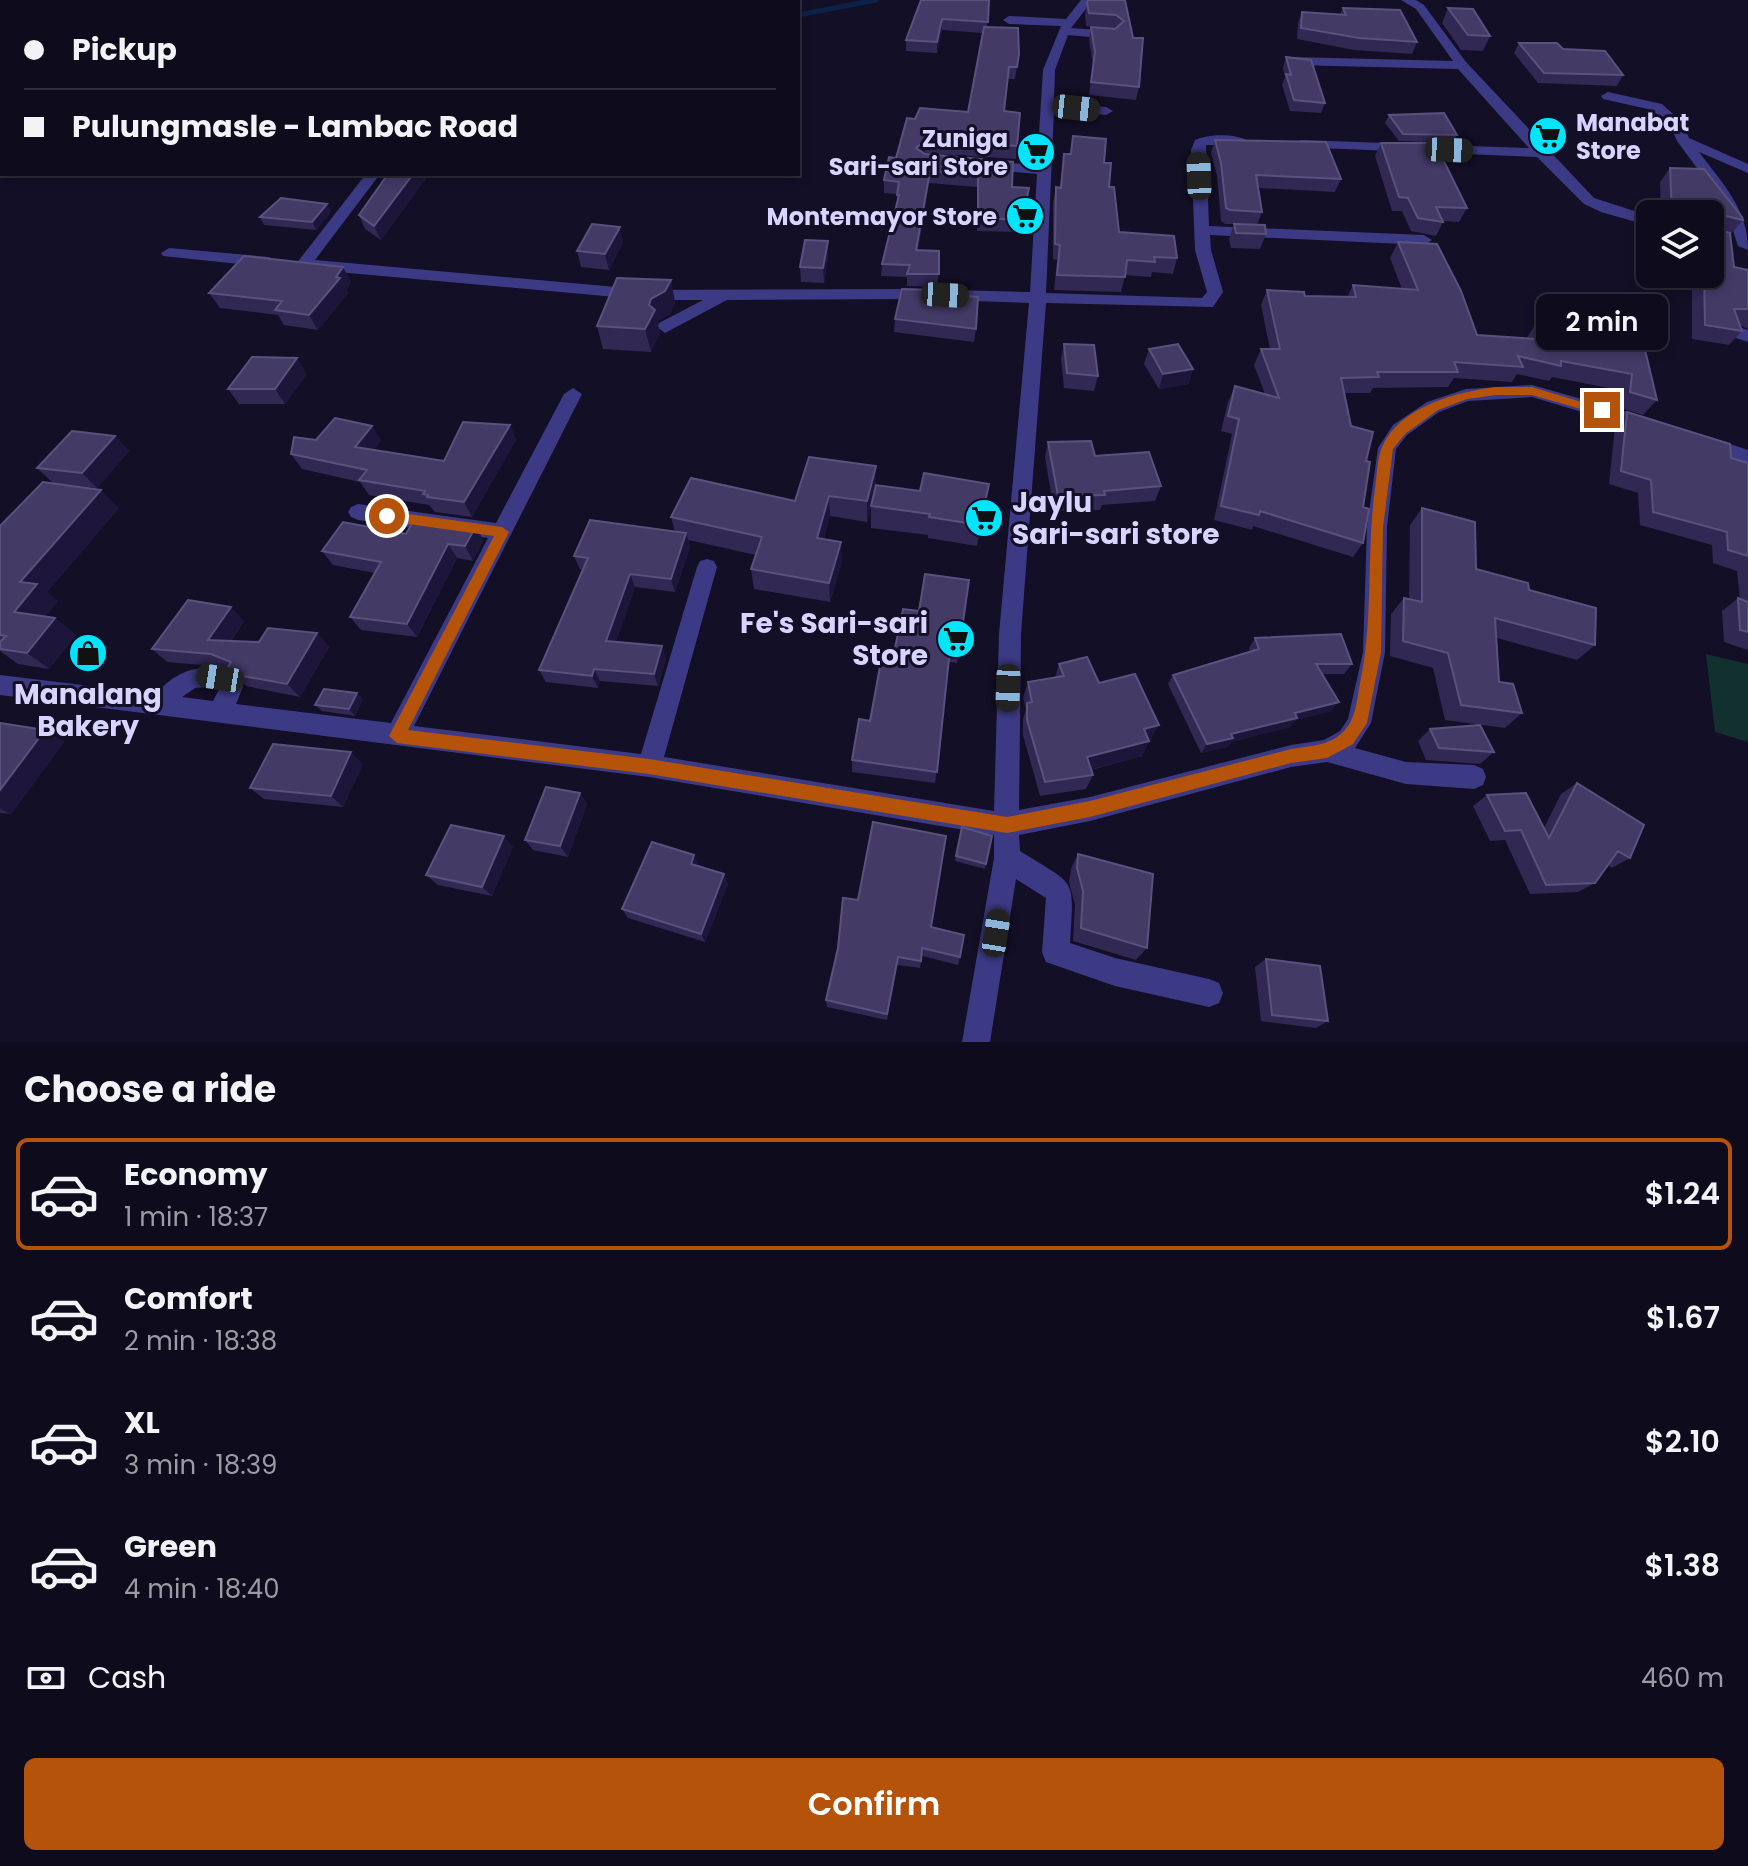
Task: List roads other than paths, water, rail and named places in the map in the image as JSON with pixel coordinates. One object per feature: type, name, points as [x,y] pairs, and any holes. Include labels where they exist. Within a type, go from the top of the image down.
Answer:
[{"type":"street","points":[[976,1042],[1007,858],[1006,743],[1010,634],[1038,299],[1049,70],[1066,27],[1087,0]]},
{"type":"street","points":[[1407,0],[1429,17],[1462,65],[1541,153],[1596,205],[1636,217]]},
{"type":"street","points":[[1009,20],[1113,35]]},
{"type":"street","points":[[1292,61],[1462,65]]},
{"type":"street","points":[[1608,96],[1657,107],[1677,125],[1684,141],[1732,206],[1747,246]]},
{"type":"street","points":[[1047,105],[1106,111]]},
{"type":"street","points":[[169,253],[475,277],[649,295],[914,294],[1207,303],[1215,292],[1201,230],[1200,143],[1206,140],[1254,142]]},
{"type":"street","points":[[1684,141],[1748,169]]},
{"type":"street","points":[[1286,143],[1541,153]]},
{"type":"street","points":[[970,163],[1045,170]]},
{"type":"street","points":[[304,264],[371,176]]},
{"type":"street","points":[[1201,230],[1424,240]]},
{"type":"street","points":[[1725,241],[1747,246]]},
{"type":"street","points":[[665,327],[721,297]]},
{"type":"street","points":[[0,685],[649,766],[1007,825],[1090,809],[1291,756],[1327,751],[1348,739],[1359,723],[1374,652],[1377,527],[1387,448],[1400,430],[1433,407],[1466,395],[1532,391],[1748,457]]},
{"type":"street","points":[[397,736],[573,394]]},
{"type":"street","points":[[358,512],[502,532]]},
{"type":"street","points":[[649,766],[707,567]]},
{"type":"street","points":[[160,706],[175,687],[199,675],[228,681],[232,687],[219,714]]},
{"type":"street","points":[[1327,751],[1406,773],[1474,777]]},
{"type":"street","points":[[1007,858],[1060,891],[1056,952],[1115,972],[1209,993]]},
{"type":"waterway","points":[[800,15],[876,0]]},
{"type":"place","name":"Manabat Store","points":[[1548,136]]},
{"type":"place","name":"Zuniga Sari-sari Store","points":[[1036,152]]},
{"type":"place","name":"Montemayor Store","points":[[1025,216]]},
{"type":"place","name":"Jaylu Sari-sari store","points":[[984,518]]},
{"type":"place","name":"Fe's Sari-sari Store","points":[[956,639]]},
{"type":"place","name":"Manalang Bakery","points":[[88,653]]}]
